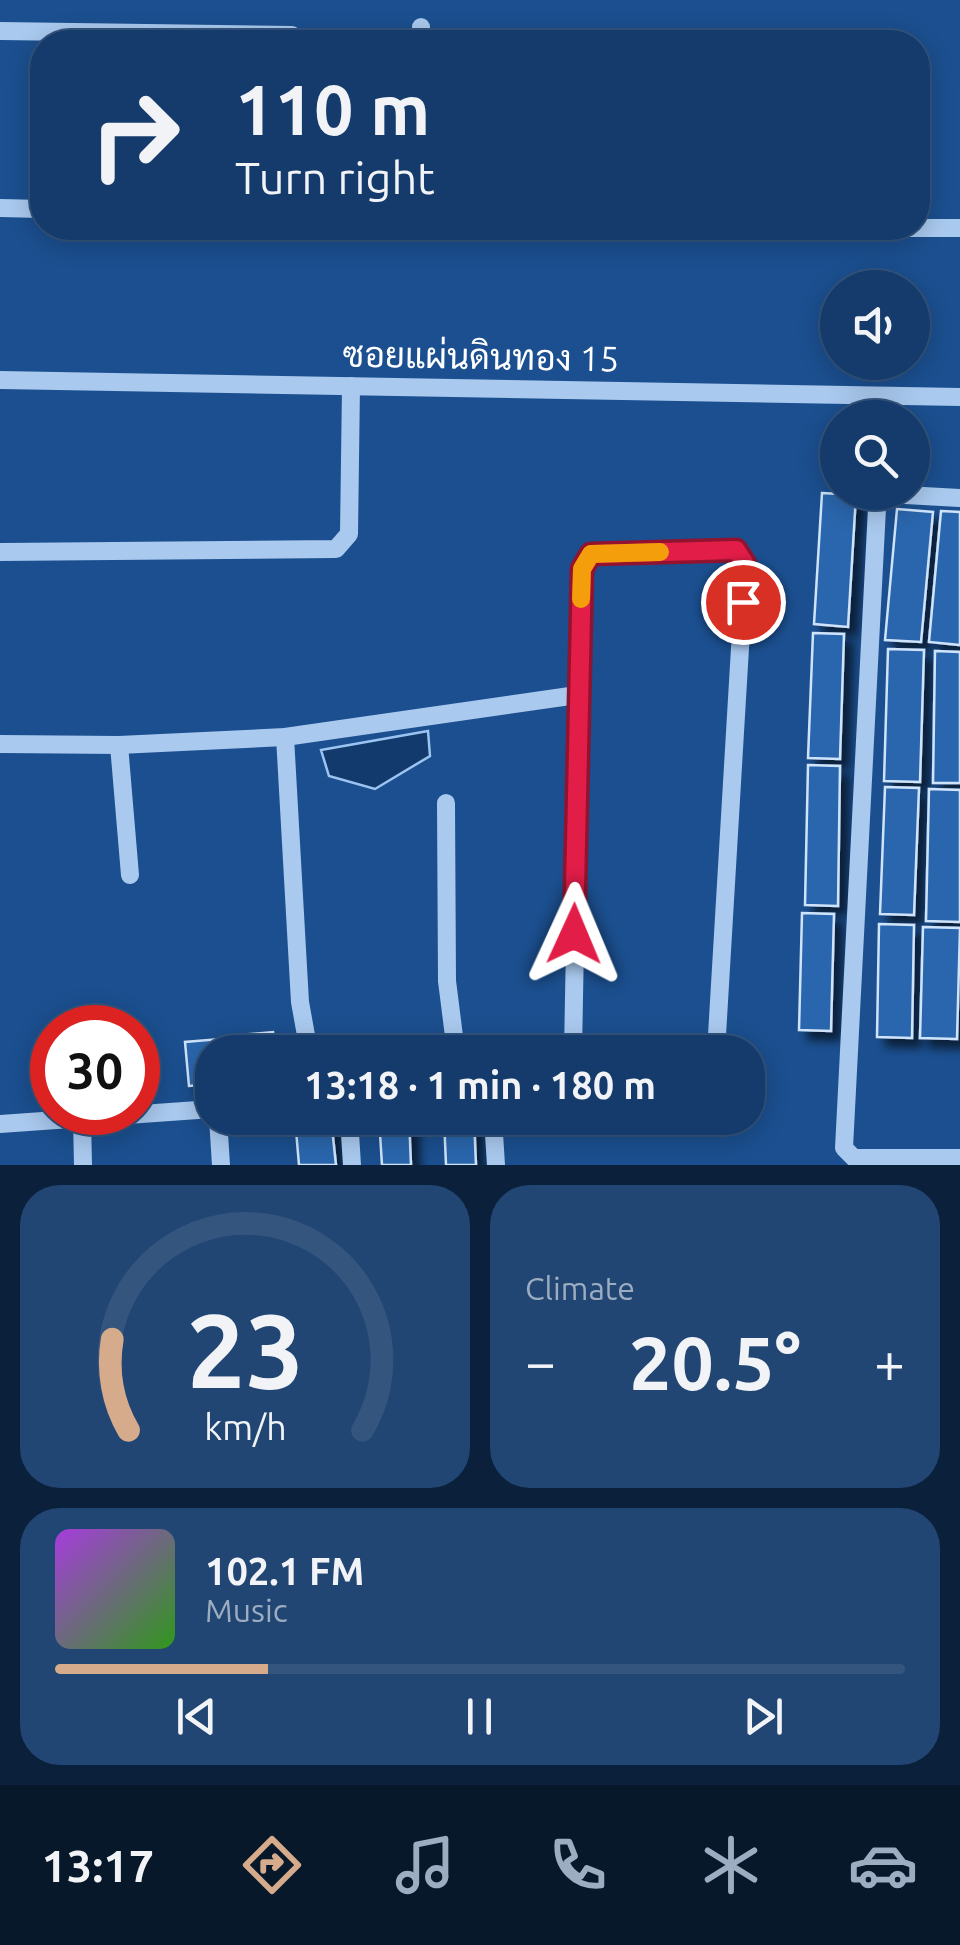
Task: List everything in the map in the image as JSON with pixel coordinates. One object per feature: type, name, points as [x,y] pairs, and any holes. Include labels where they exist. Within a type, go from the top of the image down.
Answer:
[{"type":"street","points":[[0,30],[30,31]]},
{"type":"street","points":[[0,208],[30,209]]},
{"type":"street","points":[[930,228],[960,228]]},
{"type":"street","name":"ซอยแผ่นดินทอง 15","points":[[0,380],[960,397]]},
{"type":"street","points":[[0,552],[336,550],[349,534],[351,386]]},
{"type":"street","points":[[960,498],[887,494],[877,508],[844,1148],[854,1158],[960,1158]]},
{"type":"street","points":[[573,1035],[582,569],[591,554],[736,550],[745,564],[717,1035]]},
{"type":"street","points":[[0,744],[285,737],[577,696]]},
{"type":"street","points":[[285,737],[300,1002],[306,1035]]},
{"type":"street","points":[[119,744],[130,875]]},
{"type":"street","points":[[446,803],[447,981],[454,1035]]},
{"type":"street","points":[[160,1113],[195,1110]]},
{"type":"street","points":[[0,1124],[30,1122]]},
{"type":"street","points":[[82,1135],[83,1165]]},
{"type":"street","points":[[219,1135],[221,1165]]},
{"type":"street","points":[[350,1135],[352,1165]]},
{"type":"street","points":[[494,1135],[496,1165]]},
{"type":"water","points":[[428,731],[430,756],[375,789],[329,776],[321,750]]},
{"type":"building","points":[[821,510],[855,510],[848,627],[814,624]]},
{"type":"building","points":[[897,510],[933,512],[921,642],[885,640]]},
{"type":"building","points":[[941,511],[960,512],[960,645],[929,642]]},
{"type":"building","points":[[813,633],[844,634],[840,759],[808,758]]},
{"type":"building","points":[[888,649],[924,650],[920,782],[884,781]]},
{"type":"building","points":[[935,651],[960,652],[960,783],[933,783]]},
{"type":"building","points":[[808,765],[840,766],[838,906],[805,905]]},
{"type":"building","points":[[885,787],[919,788],[914,915],[880,914]]},
{"type":"building","points":[[929,789],[960,790],[960,922],[926,921]]},
{"type":"building","points":[[802,913],[834,914],[831,1031],[799,1030]]},
{"type":"building","points":[[879,924],[914,925],[912,1038],[877,1037]]},
{"type":"building","points":[[923,927],[960,928],[957,1039],[920,1038]]},
{"type":"building","points":[[195,1041],[195,1085],[189,1086],[185,1042]]},
{"type":"building","points":[[296,1135],[333,1135],[336,1165],[299,1165]]},
{"type":"building","points":[[380,1135],[410,1135],[411,1165],[382,1165]]},
{"type":"building","points":[[445,1135],[475,1135],[476,1165],[446,1165]]},
{"type":"slow traffic","points":[[581,599],[582,569],[591,554],[660,552]]},
{"type":"route","points":[[574,934],[582,569],[591,554],[736,550],[745,564],[743,602]]}]
